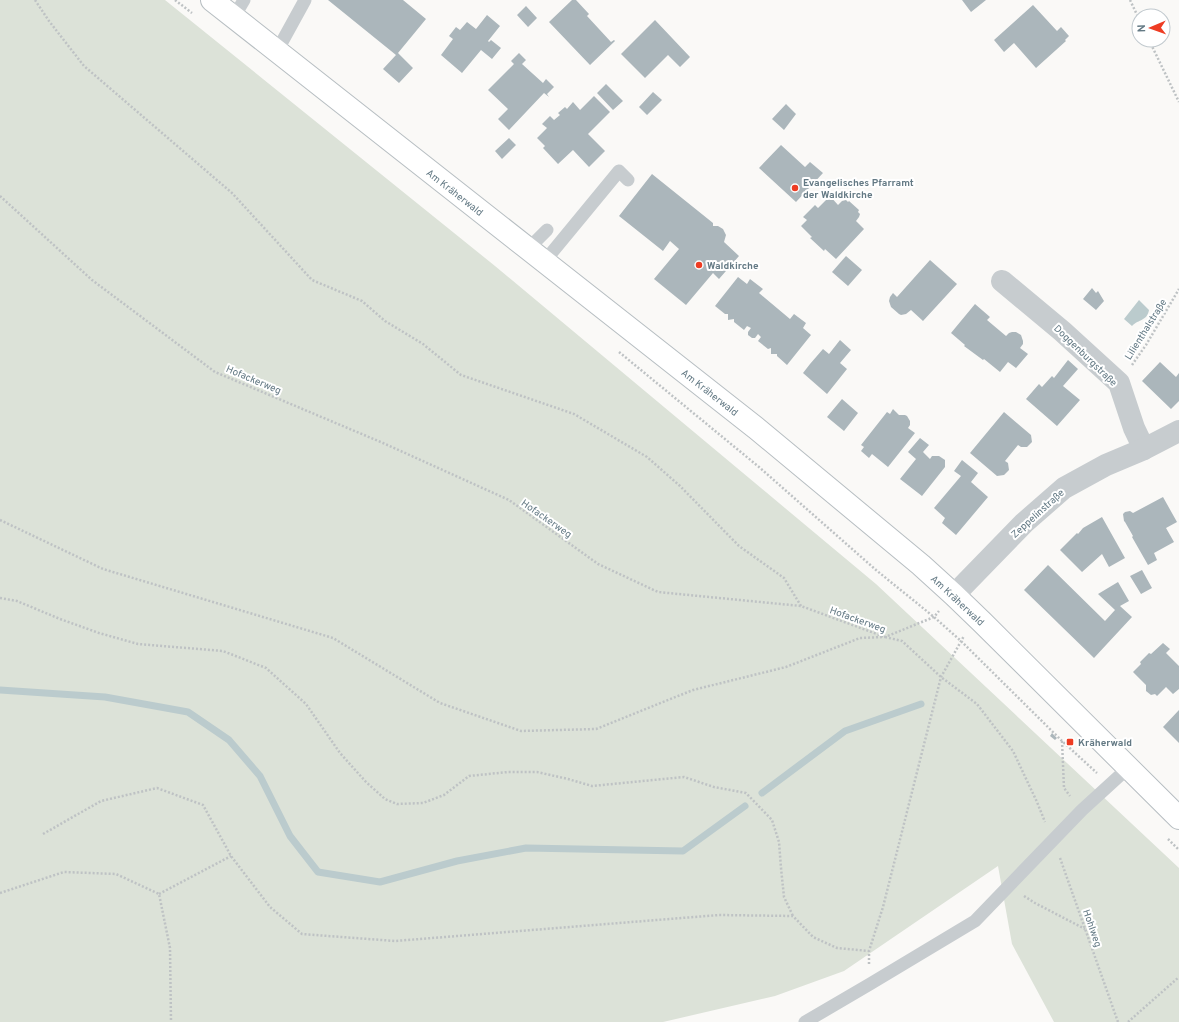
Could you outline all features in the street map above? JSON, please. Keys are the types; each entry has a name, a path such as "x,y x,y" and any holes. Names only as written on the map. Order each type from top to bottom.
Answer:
{"main road":[{"name":"Am Kräherwald","path":"212,0 239,8 277,51 756,428 921,566 954,595 1179,817"}],"street":[{"name":"Doggenburgstraße","path":"1002,281 1062,331 1119,383 1134,428 1144,449"},
{"name":"Zeppelinstraße","path":"954,595 1024,523 1064,488 1106,465 1144,449 1179,431"}],"lane":[{"path":"277,51 305,0"},
{"path":"536,255 619,171 628,180"},
{"path":"536,255 547,230"},
{"path":"805,1022 975,921 1082,810 1128,768"}],"path":[{"path":"35,0 49,21 84,66 232,193 312,280 362,301 384,321 423,344 462,375 574,414 647,457 680,486 739,546 784,578 801,606"},
{"path":"175,0 194,15"},
{"path":"1153,48 1179,102"},
{"name":"Hofackerweg","path":"0,196 92,280 215,372 383,443 509,500 598,564 658,592 801,606 885,637 902,641 941,677 977,704 1013,751 1037,802 1053,841"},
{"name":"Lilienthalstraße","path":"1128,371 1146,345 1179,289"},
{"path":"617,350 759,467 876,570 934,617 1062,741 1110,784"},
{"path":"0,520 103,569 333,638 440,703 520,731 596,729 693,690 786,667 860,638 885,637 934,617"},
{"path":"0,598 17,601 99,633 138,644 224,651 266,668 306,704 340,753 366,782 385,799 397,804 423,803 444,795 469,776 508,772 537,772 592,786 684,777 714,787 746,793 772,820 779,842 784,897 793,916 813,937 837,948 869,951"},
{"path":"870,984 869,951 883,907 941,677 960,641"},
{"path":"1062,741 1064,788 1082,810"},
{"path":"43,834 101,801 158,788 203,805 231,856 270,907 302,934 394,941 719,915 793,916"},
{"name":"Hohlweg","path":"1053,841 1118,1022"},
{"path":"159,894 231,856"},
{"path":"0,893 64,872 116,874 159,894"},
{"path":"159,894 170,948 171,1022"},
{"path":"1035,903 1085,930"},
{"path":"1128,1022 1179,977"}],"shaded area":[{"path":"0,0 165,0 495,266 876,584 1179,868 1179,1022 1054,1022 1012,944 998,866 844,971 775,996 663,1022 0,1022"},
{"path":"1139,300 1149,310 1148,314 1145,318 1132,326 1124,319"}],"building":[{"path":"328,0 403,0 426,19 398,53 413,68 399,83 383,69 396,55"},
{"path":"572,0 576,0 589,14 587,16 611,42 614,40 615,41 590,65 549,22"},
{"path":"962,0 986,0 971,12"},
{"path":"1033,5 1057,31 1061,27 1069,36 1065,40 1066,41 1036,68 1014,43 1004,52 994,40"},
{"path":"526,6 537,18 528,27 517,15"},
{"path":"487,15 500,26 488,41 489,42 491,40 501,48 492,59 481,50 462,73 441,55 453,39 449,36 456,27 460,30 467,22 476,29"},
{"path":"655,20 690,57 680,67 668,55 645,78 621,54"},
{"path":"519,53 526,60 522,64 543,83 546,79 554,87 547,94 549,97 544,93 509,130 498,119 508,109 488,90 514,64 511,61"},
{"path":"606,84 623,101 613,110 597,93"},
{"path":"653,92 662,100 647,115 639,107"},
{"path":"594,96 610,112 588,134 605,151 589,167 573,150 558,164 543,148 545,146 537,138 547,128 542,124 550,116 554,120 560,115 558,113 565,107 567,109 573,102 580,110"},
{"path":"786,104 796,114 784,130 772,119"},
{"path":"509,138 516,145 502,159 495,151"},
{"name":"Evangelisches Pfarramt der Waldkirche","path":"781,145 805,167 810,162 823,173 796,202 759,168"},
{"path":"652,174 713,223 713,226 718,226 723,229 726,235 724,242 739,256 719,279 713,273 686,305 654,279 679,249 670,241 663,251 619,216"},
{"path":"830,196 838,205 842,201 846,200 859,210 858,212 860,214 856,221 864,229 836,259 825,249 824,251 810,238 812,237 801,226 807,220 803,217 815,205 818,208"},
{"path":"846,256 862,270 848,286 832,272"},
{"path":"930,260 957,284 923,321 911,310 906,314 899,314 891,307 889,301 890,297 893,293 897,297"},
{"path":"738,277 747,284 750,279 763,289 759,293 790,319 794,314 806,323 803,328 811,335 787,365 777,356 777,354 771,354 771,348 768,349 758,341 761,337 758,334 755,338 748,335 751,328 747,326 744,330 734,322 734,319 728,320 728,314 725,314 715,306"},
{"path":"1092,288 1096,293 1098,291 1104,301 1096,310 1083,299"},
{"path":"975,304 990,317 987,320 1006,336 1012,332 1016,332 1021,335 1023,344 1020,348 1028,354 1016,368 1008,362 1000,372 964,346 965,345 951,333"},
{"path":"840,340 851,350 840,363 847,369 827,394 803,373 823,349 829,354"},
{"path":"1068,360 1078,369 1063,386 1080,400 1057,426 1026,399 1039,384 1042,387 1052,376 1054,378"},
{"path":"1160,362 1176,377 1179,373 1179,401 1171,409 1142,381"},
{"path":"842,399 858,413 844,431 827,417"},
{"path":"893,409 899,415 907,416 910,421 908,428 915,433 888,467 872,454 869,458 861,451 864,447 861,445 887,412 890,414"},
{"path":"1004,412 1031,435 1032,442 1027,447 1021,447 1018,445 1005,461 1008,463 1009,470 1004,475 997,476 970,453"},
{"path":"920,438 929,445 923,452 930,459 932,456 939,456 945,460 945,467 922,496 900,479 916,459 908,452"},
{"path":"962,460 978,473 971,482 988,497 956,535 942,523 945,518 934,508 961,476 954,471"},
{"path":"1163,497 1177,522 1166,528 1174,542 1154,553 1157,560 1148,565 1124,521 1123,514 1130,511 1133,513"},
{"path":"1102,517 1125,558 1109,567 1102,554 1082,572 1060,550 1083,528"},
{"path":"1048,565 1105,621 1115,610 1098,594 1118,582 1129,601 1120,606 1132,617 1094,658 1024,590"},
{"path":"1142,570 1152,588 1141,594 1130,576"},
{"path":"1163,643 1170,649 1166,653 1179,666 1179,689 1173,694 1166,687 1157,696 1155,694 1151,695 1146,691 1146,685 1133,672 1149,653 1151,654"},
{"path":"1179,710 1179,743 1163,727"},
{"path":"1052,733 1057,738 1055,740 1050,736"}],"waterway":[{"path":"0,690 105,697 188,712 229,740 260,776 290,836 318,872 380,882 457,861 526,848 683,851 745,806"},
{"path":"762,793 845,731 921,704"}],"place":[{"name":"Evangelisches Pfarramt der Waldkirche","path":"795,188"},
{"name":"Waldkirche","path":"699,265"},
{"name":"Kräherwald","path":"1070,742"}]}
